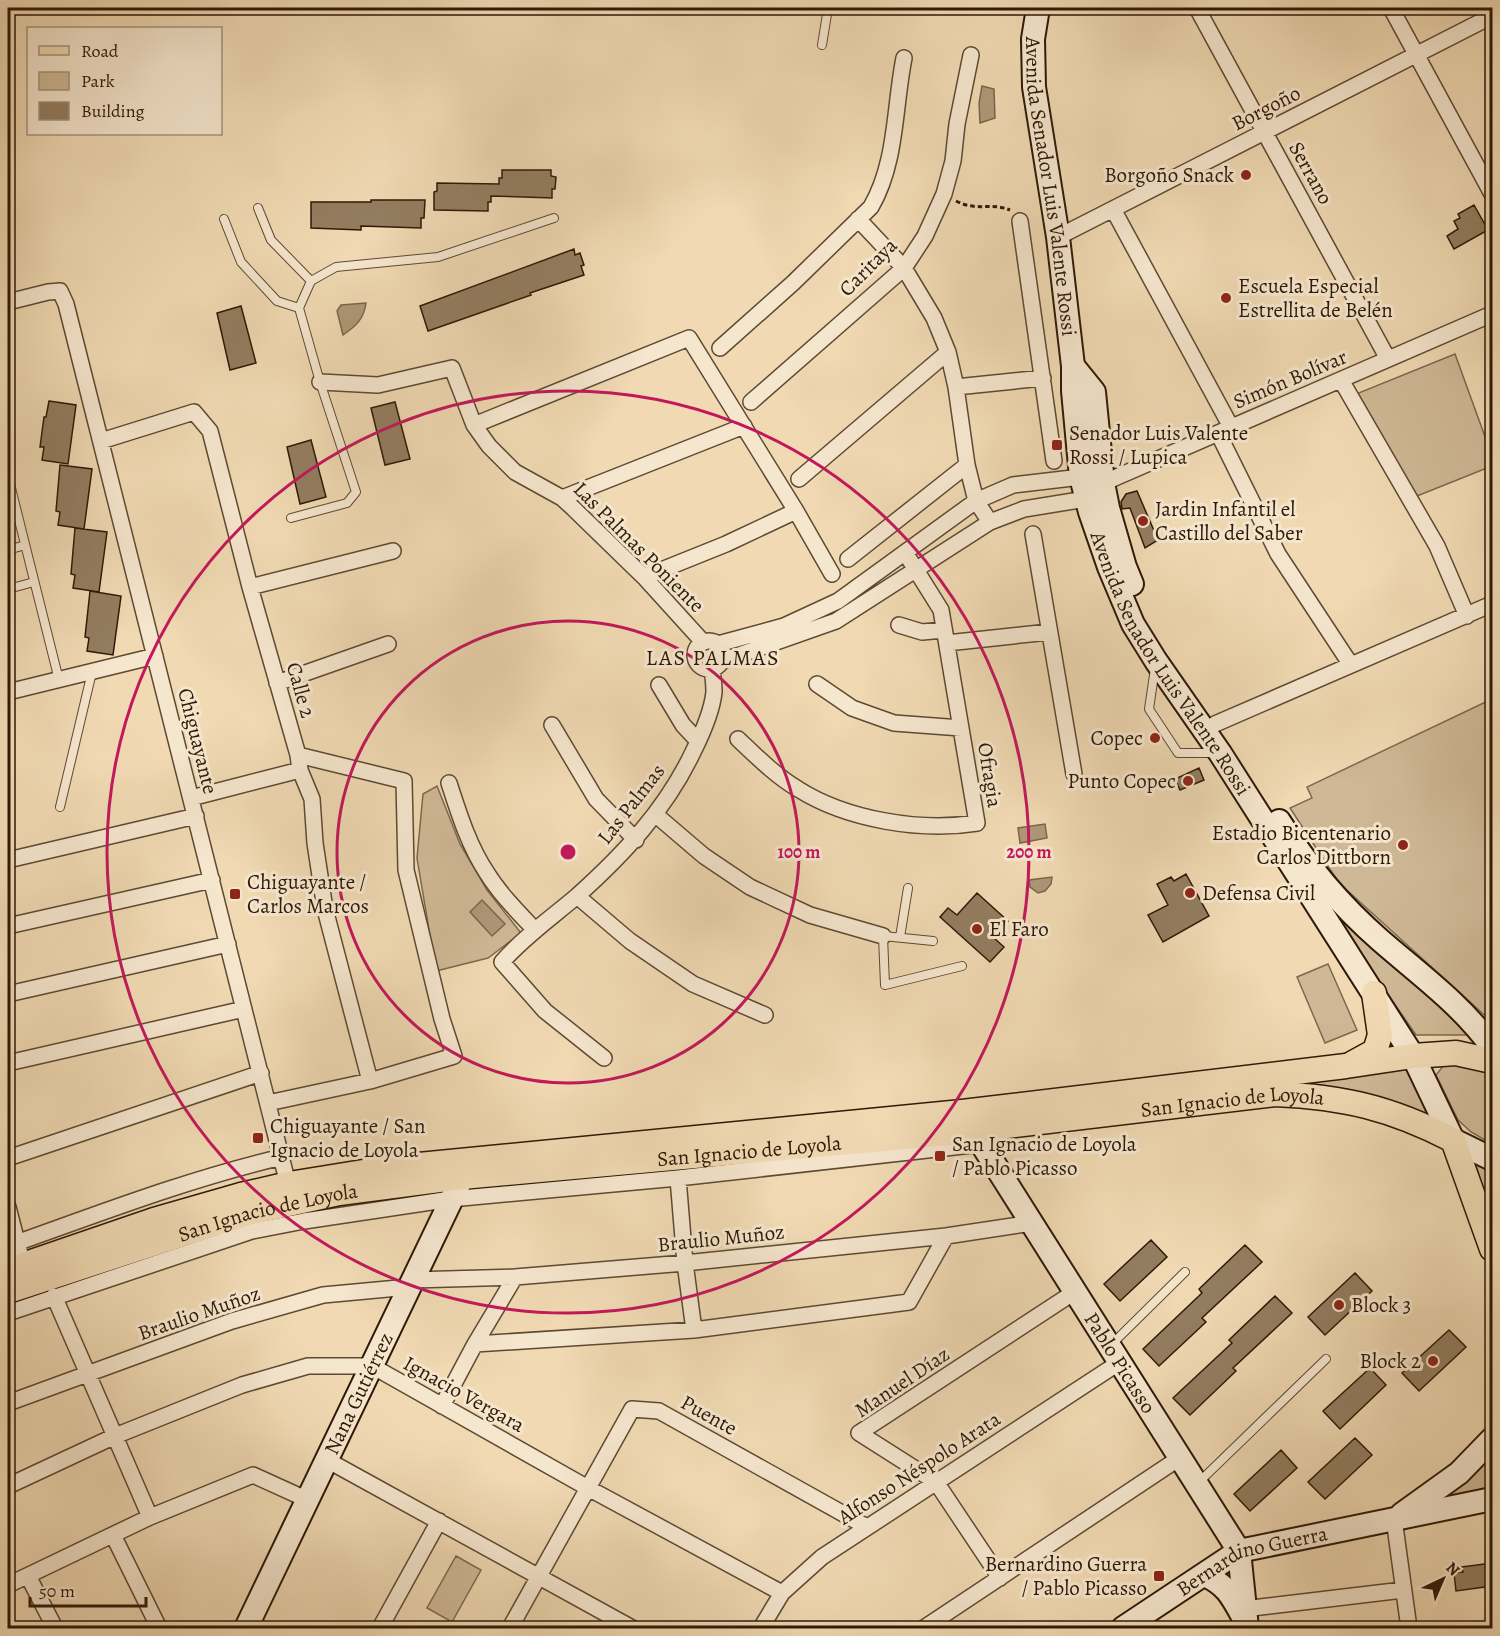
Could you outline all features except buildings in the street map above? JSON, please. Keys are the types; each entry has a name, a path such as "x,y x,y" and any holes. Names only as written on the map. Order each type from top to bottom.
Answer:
{"main road":[{"name":"Avenida Senador Luis Valente Rossi","path":"1038,8 1033,39 1034,87 1058,237 1084,488 1109,567 1129,614 1156,661 1220,753 1413,1056 1453,1140"},
{"name":"Avenida Senador Luis Valente Rossi","path":"1073,366 1094,393 1103,483 1125,567 1145,613 1173,662 1284,830 1346,907 1378,939 1446,995 1475,1024 1492,1047"},
{"path":"1346,1066 1375,1051 1380,1035 1374,993"},
{"name":"San Ignacio de Loyola","path":"972,1129 1413,1056 1456,1053 1492,1062"},
{"name":"San Ignacio de Loyola","path":"15,1266 247,1213 290,1193 390,1185 466,1168 972,1129 1275,1094 1314,1096 1358,1103 1391,1112 1424,1125 1492,1159"},
{"name":"Pablo Picasso","path":"972,1129 1239,1551 1246,1621"},
{"path":"1453,1140 1492,1249"},
{"name":"Nana Gutiérrez","path":"246,1629 466,1168"},
{"name":"Bernardino Guerra","path":"1394,1519 1459,1473 1492,1439"},
{"name":"Bernardino Guerra","path":"1123,1629 1239,1551 1492,1499"},
{"path":"1205,1575 1218,1581 1230,1593 1246,1621"}],"street":[{"name":"Serrano","path":"1197,8 1388,359"},
{"path":"1391,8 1492,194"},
{"name":"Borgoño","path":"1058,237 1492,15"},
{"name":"Caritaya","path":"751,402 904,268 934,220 944,195 953,161 957,124 971,55"},
{"path":"720,348 793,283 871,207 879,192 888,162 904,58"},
{"path":"1113,209 1224,430 1278,554 1351,665"},
{"path":"858,219 904,268 933,318 948,352 956,387 967,465 976,501 990,522"},
{"path":"1020,221 1054,461"},
{"name":"Chiguayante","path":"8,302 60,291 66,304 290,1193"},
{"name":"Simón Bolívar","path":"1084,488 1103,483 1492,314"},
{"path":"474,424 689,338 796,511 832,574"},
{"path":"799,478 948,352"},
{"name":"Las Palmas Poniente","path":"320,382 378,385 452,368 474,424 489,446 515,472 562,498 603,535 711,643"},
{"path":"956,387 1043,378"},
{"path":"1341,380 1437,546 1467,615"},
{"name":"Calle 2","path":"100,441 194,412 210,431 250,587 299,762 312,799 315,843 326,909 370,1080"},
{"path":"562,498 744,426"},
{"path":"848,559 967,465"},
{"path":"1013,485 1084,488 990,522 836,621 717,665 702,667 696,659 696,649 711,643 784,626 838,602 976,501 1013,485"},
{"path":"644,577 726,544 796,511"},
{"path":"1033,534 1074,774"},
{"path":"250,587 393,551"},
{"name":"Ofragia","path":"738,739 774,772 799,790 828,804 882,819 929,827 977,823 941,610 906,554"},
{"path":"1215,724 1492,604"},
{"path":"899,625 945,637 1049,632"},
{"name":"Las Palmas","path":"604,1058 545,1011 502,962 516,946 577,896 636,840 681,777 709,713 717,665 723,652 711,643"},
{"path":"277,683 388,644"},
{"path":"8,693 155,656"},
{"path":"817,684 852,708 894,723 961,728"},
{"path":"659,685 683,725 698,741"},
{"path":"552,725 596,799 636,840"},
{"path":"191,798 299,762 404,781 406,870 454,1056 370,1080 268,1103"},
{"path":"449,783 463,825 487,874 506,900 535,930"},
{"path":"656,815 704,856 750,887 810,915 883,936"},
{"path":"8,860 196,816"},
{"path":"8,926 212,880"},
{"path":"577,896 630,941 693,984 765,1016"},
{"path":"8,994 228,944"},
{"path":"8,1063 244,1009"},
{"path":"8,1158 261,1073"},
{"name":"San Ignacio de Loyola","path":"8,1313 252,1231 304,1221 452,1199 678,1178 972,1129"},
{"path":"8,1206 15,1266 136,1199 233,1168 282,1157"},
{"path":"678,1178 685,1263 694,1330"},
{"name":"Braulio Muñoz","path":"8,1403 232,1321 323,1295 411,1284 685,1263 946,1236 1032,1223"},
{"path":"475,1344 694,1330 909,1302 946,1236"},
{"path":"442,1406 475,1344 515,1277"},
{"name":"Manuel Díaz","path":"1000,1578 936,1482 859,1433 1076,1292"},
{"path":"54,1296 150,1517"},
{"name":"Alfonso Néspolo Arata","path":"761,1629 782,1593 822,1557 936,1482 1115,1354"},
{"name":"Ignacio Vergara","path":"8,1486 115,1436 242,1385 308,1366 372,1366 588,1488 782,1593"},
{"name":"Puente","path":"510,1629 632,1409 659,1411 867,1527"},
{"path":"924,1629 1181,1457"},
{"path":"327,1460 628,1627"},
{"path":"8,1585 150,1517 253,1475 308,1500"},
{"path":"1394,1519 1409,1629"},
{"path":"380,1629 439,1521"},
{"path":"113,1535 159,1629"},
{"path":"28,1576 55,1629"},
{"path":"1246,1621 1403,1590"}],"lane":[{"path":"822,45 828,8"},
{"path":"258,208 271,240 311,281"},
{"path":"291,518 348,503 356,492 320,382 299,308 311,281 336,267 438,257 554,218"},
{"path":"225,219 241,262 277,301 299,308"},
{"path":"8,476 59,680"},
{"path":"8,550 25,545"},
{"path":"8,589 34,582"},
{"path":"1156,661 1149,709 1178,753 1220,753"},
{"path":"60,807 92,672"},
{"path":"900,937 908,888"},
{"path":"933,941 883,936 885,985 962,966"},
{"path":"1115,1354 1185,1272"},
{"path":"1198,1483 1326,1359"}],"path":[{"path":"944,195 963,205 979,208 998,206 1009,209 1020,221"}],"green space":[{"path":"1455,354 1492,456 1492,466 1417,496 1356,394"},
{"name":"Estadio Bicentenario Carlos Dittborn","path":"1492,699 1492,1022 1339,883 1290,808 1312,798 1307,787"},
{"path":"437,786 460,844 487,890 521,933 488,958 436,971 417,858 423,794"},
{"path":"1323,900 1472,1035 1416,1035"},
{"path":"1328,964 1357,1030 1325,1043 1297,977"},
{"path":"1444,1065 1476,1066 1492,1074 1492,1144 1471,1132 1458,1120 1436,1075"},
{"path":"1409,1067 1435,1118 1347,1089 1298,1086 1300,1081"},
{"path":"1474,1159 1492,1167 1492,1217"},
{"path":"1492,1451 1492,1493 1428,1507"},
{"path":"456,1556 481,1570 452,1622 427,1608"}],"shaded area":[{"path":"982,86 994,89 995,118 980,123 979,103"},
{"path":"366,303 359,322 343,335 337,311 341,305"},
{"path":"1045,824 1047,838 1020,843 1018,828"},
{"path":"1052,877 1051,884 1045,891 1038,893 1030,887 1029,880"},
{"path":"482,900 505,924 492,936 470,912"}],"place":[{"name":"Borgoño Snack","path":"1246,175"},
{"name":"Escuela Especial Estrellita de Belén","path":"1226,298"},
{"name":"Senador Luis Valente Rossi / Lupica","path":"1057,445"},
{"name":"Jardin Infantil el Castillo del Saber","path":"1143,521"},
{"name":"Copec","path":"1155,738"},
{"name":"Punto Copec","path":"1188,781"},
{"name":"Estadio Bicentenario Carlos Dittborn","path":"1403,845"},
{"name":"Defensa Civil","path":"1190,893"},
{"name":"Chiguayante / Carlos Marcos","path":"235,894"},
{"name":"El Faro","path":"977,929"},
{"name":"Chiguayante / San Ignacio de Loyola","path":"258,1138"},
{"name":"San Ignacio de Loyola / Pablo Picasso","path":"940,1156"},
{"name":"Block 3","path":"1339,1305"},
{"name":"Block 2","path":"1433,1361"},
{"name":"Bernardino Guerra / Pablo Picasso","path":"1159,1576"}],"district":[{"name":"LAS PALMAS","path":"713,657"}]}
